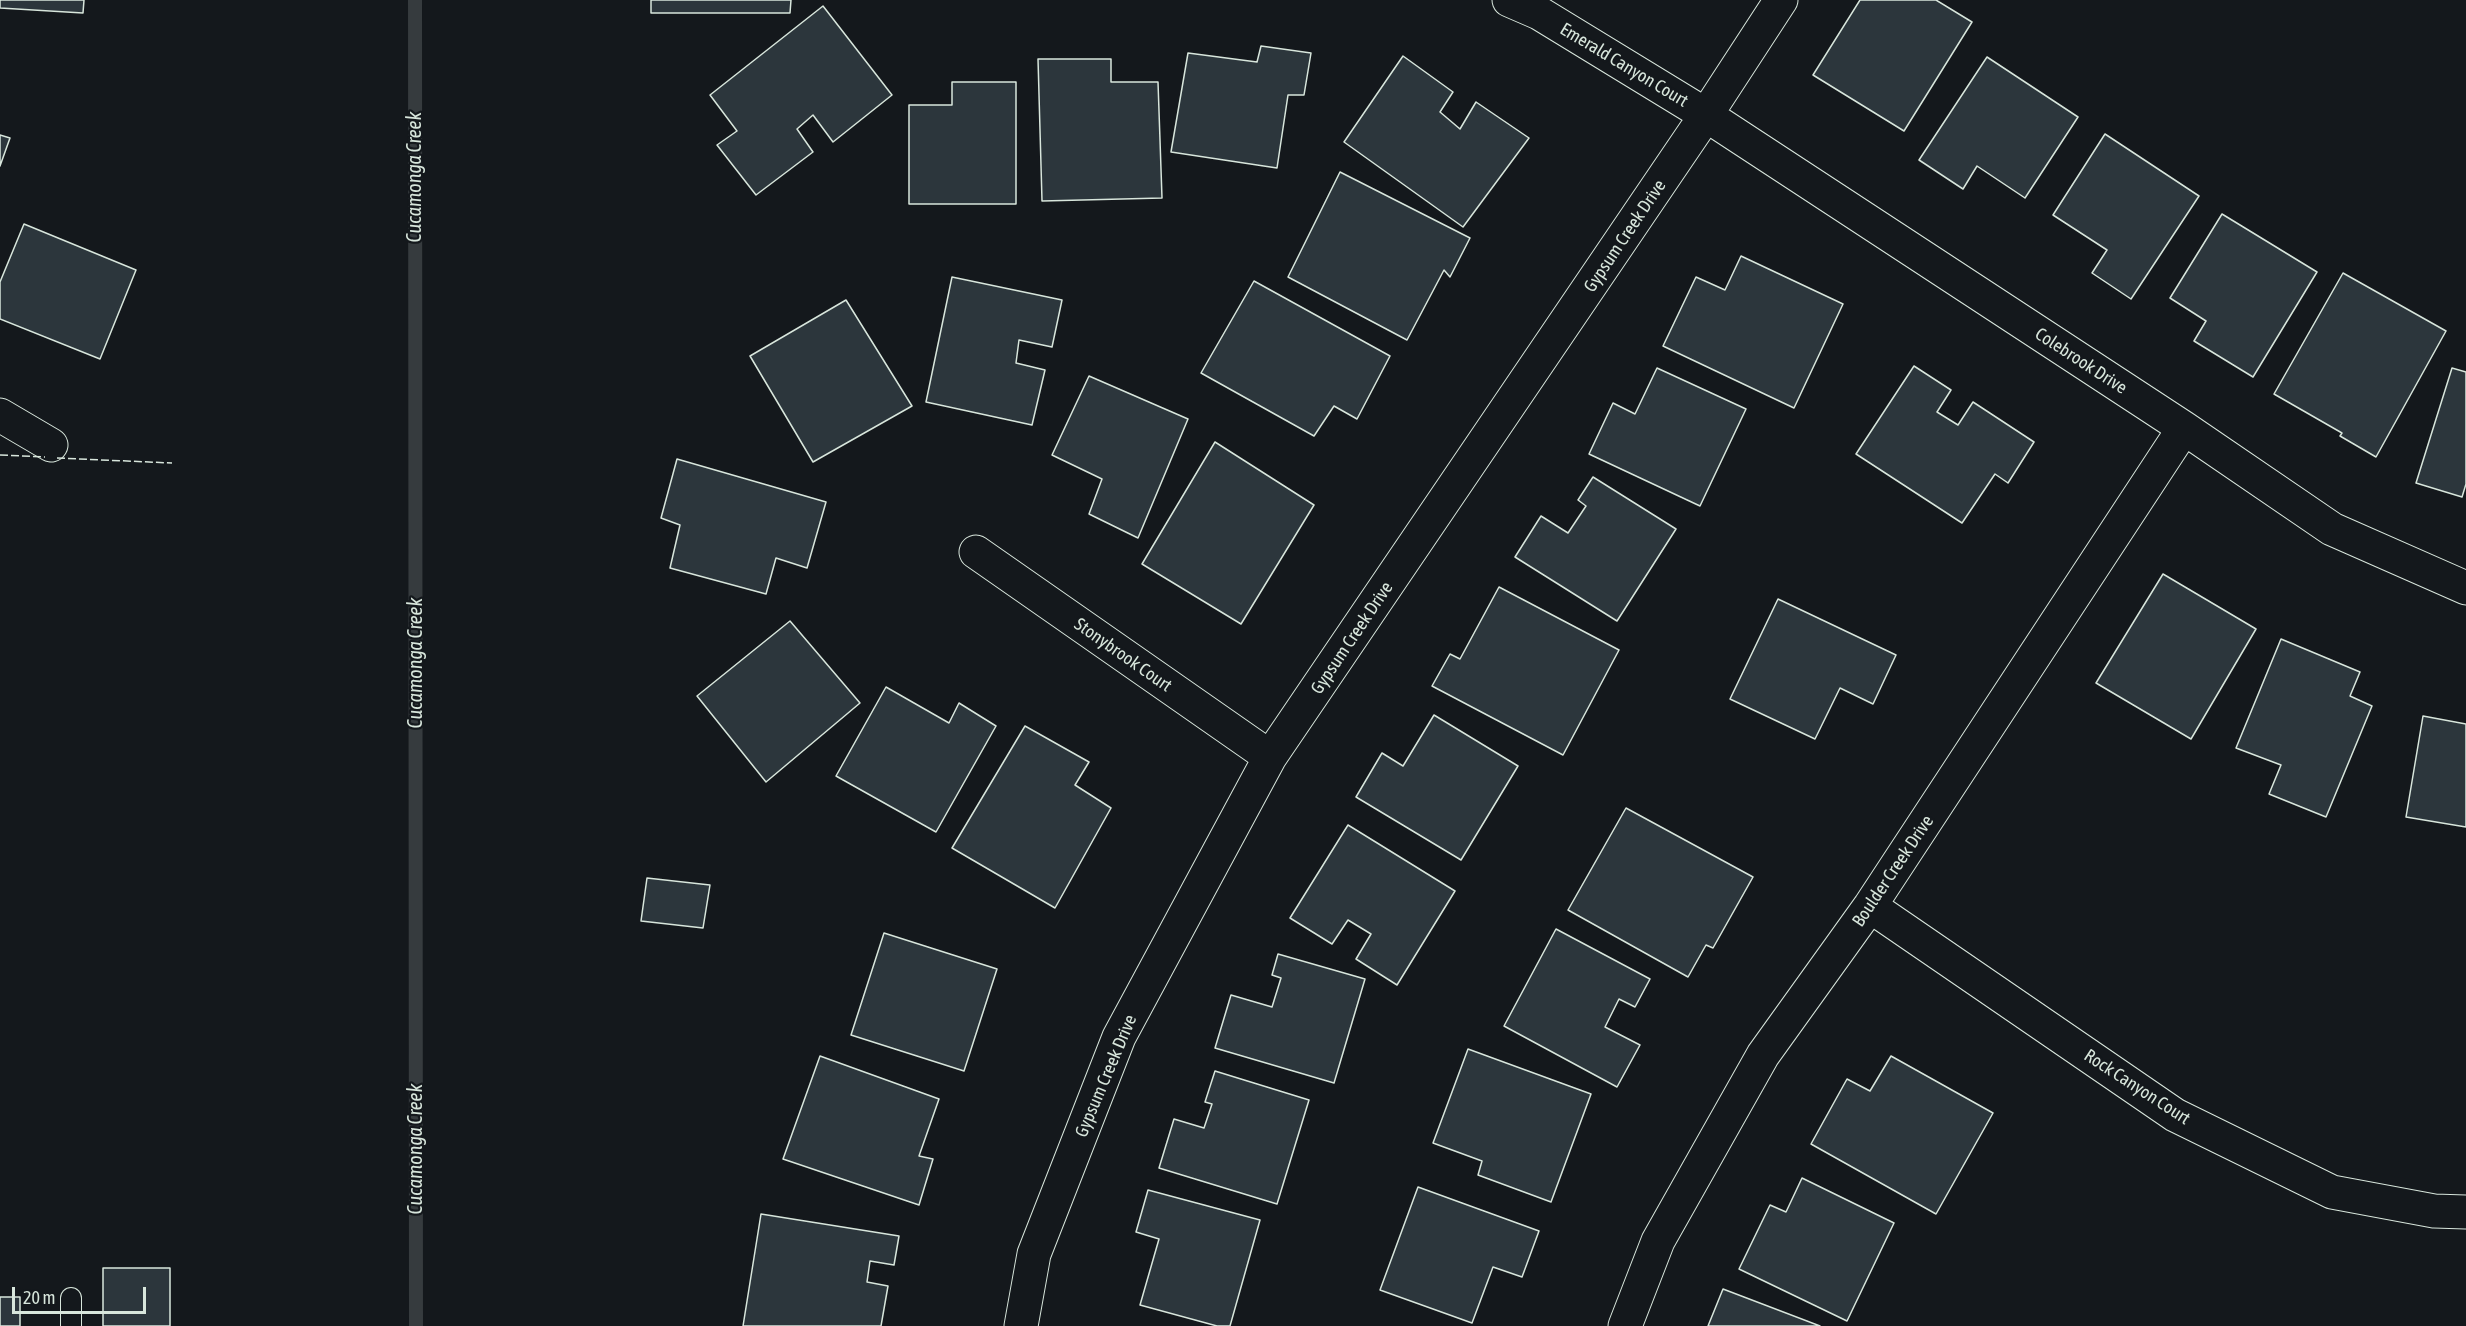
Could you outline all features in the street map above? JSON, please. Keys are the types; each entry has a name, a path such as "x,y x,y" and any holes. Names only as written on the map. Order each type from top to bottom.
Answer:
{"street":[{"name":"Emerald Canyon Court","path":"1509,0 1539,13 1706,115"},
{"name":"Gypsum Creek Drive","path":"1021,1326 1034,1254 1119,1037 1270,757 1706,115 1781,0"},
{"name":"Colebrook Drive","path":"1706,115 2184,428 2332,529 2466,588"},
{"path":"0,415 51,445"},
{"name":"Boulder Creek Drive","path":"1625,1326 1658,1241 1763,1055 1870,906 2184,428"},
{"name":"Stonybrook Court","path":"976,552 1270,757"},
{"name":"Rock Canyon Court","path":"1870,906 2175,1115 2332,1192 2434,1211 2466,1212"}],"lane":[{"path":"71,1298 71,1326"}],"building":[{"path":"0,0 84,0 83,13 0,8"},
{"path":"651,0 791,0 790,13 651,13"},
{"path":"1860,0 1936,0 1972,22 1904,131 1813,75"},
{"path":"823,6 892,95 833,142 813,115 797,129 813,152 756,195 717,145 737,131 710,95"},
{"path":"1261,46 1311,53 1304,95 1288,95 1277,168 1171,152 1188,53 1257,62"},
{"path":"1403,56 1453,92 1440,112 1460,129 1476,102 1529,138 1463,227 1344,142"},
{"path":"1987,57 2078,117 2025,198 1977,166 1963,189 1919,160"},
{"path":"1038,59 1111,59 1111,82 1158,82 1162,198 1042,201"},
{"path":"952,82 1016,82 1016,204 909,204 909,105 952,105"},
{"path":"2105,134 2199,196 2131,299 2092,273 2107,250 2053,215"},
{"path":"0,135 10,138 0,166"},
{"path":"1340,172 1470,238 1450,277 1444,270 1407,340 1288,277"},
{"path":"2222,214 2317,272 2253,377 2194,341 2206,321 2170,298"},
{"path":"24,224 136,270 100,359 0,319 0,282"},
{"path":"1741,256 1843,304 1794,408 1663,346 1696,277 1725,290"},
{"path":"2343,273 2446,331 2376,457 2340,436 2342,433 2274,394"},
{"path":"952,277 1062,300 1052,347 1019,340 1016,363 1045,370 1032,425 926,402"},
{"path":"1254,281 1390,356 1357,419 1334,406 1314,436 1201,373"},
{"path":"846,300 912,406 813,462 750,356"},
{"path":"1914,366 1951,390 1937,412 1958,425 1973,402 2034,442 2008,483 1995,474 1962,523 1856,454"},
{"path":"1657,368 1746,409 1700,506 1589,454 1613,403 1635,414"},
{"path":"2452,368 2466,372 2466,484 2462,497 2416,483"},
{"path":"1089,376 1188,419 1138,538 1089,514 1102,479 1052,455"},
{"path":"1215,442 1314,505 1241,624 1142,564"},
{"path":"677,459 826,502 807,568 776,558 766,594 670,568 680,525 661,518"},
{"path":"1593,477 1676,529 1617,621 1515,557 1541,516 1568,533 1586,506 1578,500"},
{"path":"2163,574 2256,629 2191,739 2096,683"},
{"path":"1499,587 1619,650 1563,755 1432,686 1450,654 1460,659"},
{"path":"1778,599 1896,655 1873,704 1840,688 1815,739 1730,699"},
{"path":"790,621 860,703 766,782 697,696"},
{"path":"2281,639 2360,672 2350,696 2372,706 2326,817 2269,794 2281,765 2236,748"},
{"path":"886,687 949,723 959,703 996,726 936,832 836,776"},
{"path":"1434,715 1518,766 1461,860 1356,797 1382,753 1403,766"},
{"path":"2423,716 2466,724 2466,827 2406,817"},
{"path":"1025,726 1089,762 1075,785 1111,808 1055,908 952,848"},
{"path":"1626,808 1753,877 1713,948 1706,945 1688,977 1568,910"},
{"path":"1348,825 1455,891 1397,985 1356,959 1371,934 1348,920 1332,944 1290,918"},
{"path":"647,878 710,885 703,928 641,921"},
{"path":"1556,929 1650,979 1635,1007 1619,999 1605,1027 1640,1045 1617,1087 1504,1026"},
{"path":"884,933 997,969 964,1071 851,1035"},
{"path":"1278,954 1365,979 1334,1083 1215,1048 1231,995 1272,1007 1281,978 1272,975"},
{"path":"1468,1049 1591,1094 1551,1202 1478,1175 1482,1161 1433,1143"},
{"path":"820,1056 939,1099 919,1156 933,1159 919,1205 783,1159"},
{"path":"1891,1056 1993,1113 1936,1214 1811,1144 1847,1079 1870,1091"},
{"path":"1215,1071 1309,1100 1277,1204 1159,1168 1174,1119 1204,1128 1212,1104 1205,1102"},
{"path":"1802,1178 1894,1223 1847,1321 1739,1269 1770,1205 1786,1212"},
{"path":"1418,1187 1539,1231 1522,1277 1493,1267 1472,1323 1380,1290"},
{"path":"1148,1190 1260,1220 1230,1326 1217,1326 1140,1305 1159,1239 1136,1232"},
{"path":"761,1214 899,1236 894,1265 870,1261 867,1282 888,1286 881,1326 743,1326"},
{"path":"103,1268 170,1268 170,1326 103,1326"},
{"path":"1723,1289 1820,1326 1708,1326"},
{"path":"0,1297 20,1297 20,1326 0,1326"}],"waterway":[{"name":"Cucamonga Creek","path":"415,0 416,1326"}],"fence":[{"path":"0,455 45,457"},
{"path":"57,458 172,463"}]}
